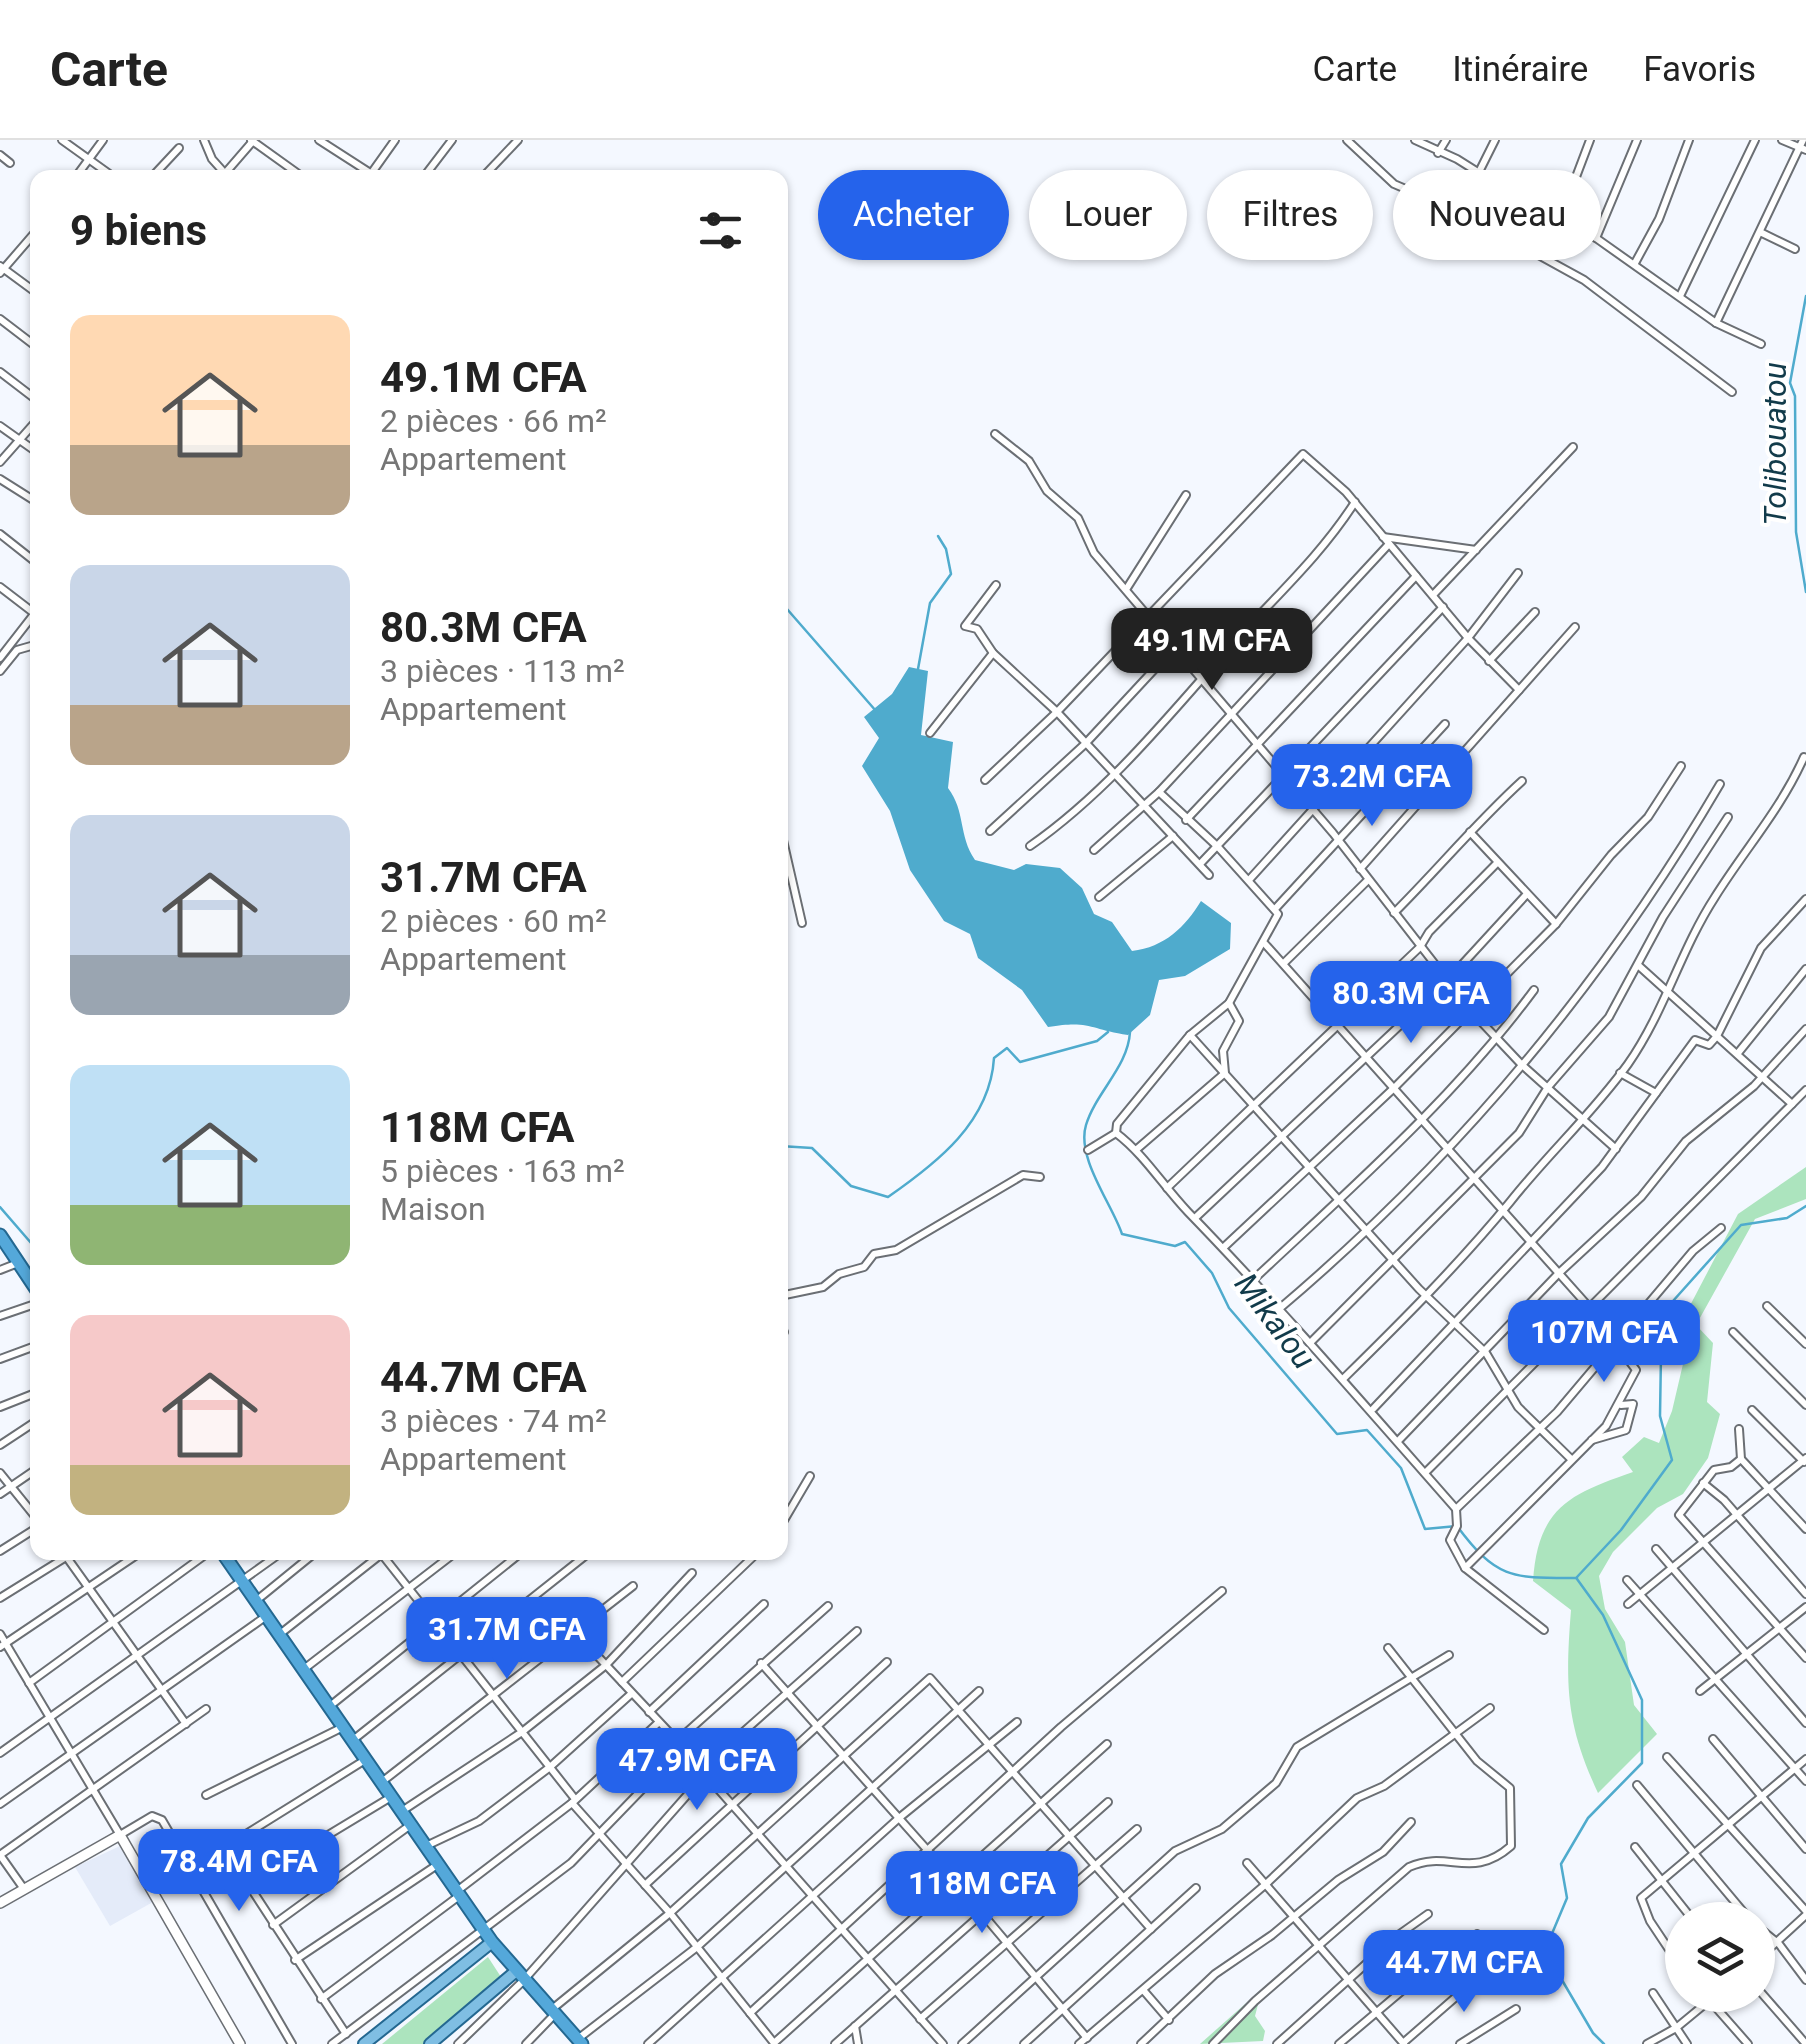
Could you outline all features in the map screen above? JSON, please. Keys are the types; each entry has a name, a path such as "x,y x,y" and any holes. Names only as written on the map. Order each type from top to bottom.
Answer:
{"highway":[{"path":"0,1235 30,1278"},
{"path":"228,1560 488,1936 580,2042"}],"main road":[{"path":"364,2044 488,1936"},
{"path":"430,2044 519,1976"}],"street":[{"path":"62,140 104,170"},
{"path":"80,170 102,140"},
{"path":"204,140 222,170"},
{"path":"230,170 252,140 293,170"},
{"path":"381,140 386,152"},
{"path":"376,170 395,140"},
{"path":"430,170 452,140"},
{"path":"490,170 518,140"},
{"path":"1347,140 1394,184 1464,214 1584,280 1732,392"},
{"path":"1415,140 1475,170"},
{"path":"1438,153 1446,140"},
{"path":"1480,170 1495,140"},
{"path":"1579,170 1590,140"},
{"path":"1601,226 1637,140"},
{"path":"1635,263 1659,219 1688,140"},
{"path":"1680,296 1755,140"},
{"path":"1716,322 1803,146 1782,140"},
{"path":"322,141 363,170"},
{"path":"160,170 179,148"},
{"path":"0,155 10,163"},
{"path":"1762,233 1795,250"},
{"path":"30,240 1,269 30,289"},
{"path":"1601,241 1716,322 1761,344"},
{"path":"0,319 30,342"},
{"path":"0,372 30,395"},
{"path":"0,426 30,448"},
{"path":"0,462 30,427"},
{"path":"995,434 1029,461 1047,491 1078,518 1094,553 1258,742 1472,1012 1524,1067 1616,1149"},
{"path":"1433,595 1572,447"},
{"path":"985,780 1057,712 1300,455 1324,470 1354,502 1468,638 1519,690"},
{"path":"0,480 30,498"},
{"path":"1127,588 1186,495"},
{"path":"1030,846 1060,825 1115,774 1315,559 1354,502"},
{"path":"0,534 30,558"},
{"path":"1386,540 1476,550"},
{"path":"1094,850 1159,792 1386,540"},
{"path":"1248,880 1468,638 1518,573"},
{"path":"1186,820 1416,576"},
{"path":"996,586 965,626 978,629 993,652 1057,712 1209,875"},
{"path":"0,587 30,607"},
{"path":"1200,864 1443,607"},
{"path":"1489,661 1535,612"},
{"path":"0,658 30,619"},
{"path":"1360,869 1575,628"},
{"path":"0,671 17,650 30,646"},
{"path":"990,830 1085,744 1176,646"},
{"path":"930,733 993,652"},
{"path":"1274,909 1445,724"},
{"path":"1344,1378 1584,1122 1663,1008 1666,987 1714,899 1787,796 1804,757"},
{"path":"1224,1248 1472,1012 1556,924 1611,855 1648,817 1681,766"},
{"path":"1394,913 1488,809 1522,781"},
{"path":"1279,1309 1368,1230 1524,1067 1626,930 1720,784"},
{"path":"1116,1133 1117,1124 1190,1035 1229,1003 1265,944 1278,914 1218,847 1159,792"},
{"path":"1310,1343 1476,1180 1532,1116 1548,1087 1609,1016 1663,916 1728,817"},
{"path":"1470,832 1556,924"},
{"path":"1099,897 1173,836"},
{"path":"788,861 802,923"},
{"path":"1167,1188 1420,947 1429,932 1497,863"},
{"path":"1285,962 1368,880"},
{"path":"1195,1218 1447,982 1526,895"},
{"path":"1372,1409 1456,1326 1616,1149 1694,1040 1709,1045 1717,1036 1761,948 1806,899"},
{"path":"1265,944 1504,1210 1588,1307 1636,1370 1619,1406 1590,1440 1464,1568"},
{"path":"1639,966 1792,1104"},
{"path":"1738,1053 1806,969"},
{"path":"1253,1280 1420,1120 1497,1039 1534,990"},
{"path":"1225,1072 1223,1051 1239,1021 1229,1003"},
{"path":"1399,1440 1558,1274 1641,1197 1686,1141 1764,1076 1806,1029"},
{"path":"1190,1035 1425,1295 1486,1353 1507,1392 1570,1458"},
{"path":"1137,1149 1225,1072"},
{"path":"1620,1073 1656,1093"},
{"path":"1425,1472 1806,1090"},
{"path":"1116,1133 1137,1149 1167,1188 1372,1409 1456,1509 1457,1526 1450,1540 1464,1568 1544,1630"},
{"path":"1088,1150 1116,1133"},
{"path":"788,1295 824,1288 842,1273 864,1267 874,1254 896,1250 1023,1176 1040,1177"},
{"path":"1456,1509 1540,1429 1693,1252 1722,1228"},
{"path":"0,1270 19,1262"},
{"path":"0,1316 30,1306"},
{"path":"1767,1306 1806,1344"},
{"path":"1733,1332 1806,1405"},
{"path":"0,1360 30,1348"},
{"path":"0,1406 30,1395"},
{"path":"1590,1440 1626,1430 1633,1404 1619,1406"},
{"path":"1628,1604 1805,1461 1752,1410"},
{"path":"0,1445 30,1425"},
{"path":"1739,1429 1741,1459 1806,1529"},
{"path":"1741,1459 1731,1468 1714,1470 1678,1513 1806,1658"},
{"path":"0,1473 30,1513"},
{"path":"0,1494 30,1473"},
{"path":"788,1513 810,1476"},
{"path":"1702,1483 1738,1515 1806,1594"},
{"path":"0,1551 30,1530"},
{"path":"1656,1549 1806,1723"},
{"path":"0,1598 56,1560"},
{"path":"69,1560 186,1724"},
{"path":"3,1645 129,1560"},
{"path":"29,1683 198,1560"},
{"path":"0,1753 272,1560"},
{"path":"256,1601 306,1560"},
{"path":"279,1634 373,1560"},
{"path":"387,1560 599,1834 645,1884 775,2044 1107,1744"},
{"path":"304,1669 446,1560"},
{"path":"328,1706 512,1560"},
{"path":"352,1740 580,1560"},
{"path":"622,1682 750,1560"},
{"path":"401,1812 522,1732 606,1666 692,1572"},
{"path":"1627,1580 1806,1781"},
{"path":"382,1782 632,1586"},
{"path":"750,2012 1012,1771 1222,1591"},
{"path":"649,1712 764,1604"},
{"path":"332,2044 488,1936 571,1863 761,1663 828,1606"},
{"path":"1700,1691 1806,1607"},
{"path":"0,1804 266,1616"},
{"path":"458,2044 628,1865 705,1776 788,1692 857,1630"},
{"path":"574,1631 680,1744 942,2044"},
{"path":"0,1634 240,2044"},
{"path":"1213,2044 1254,2000 1318,1950 1409,1867 1426,1862 1491,1863 1511,1846 1510,1788 1477,1761 1415,1677 1388,1648"},
{"path":"962,2044 1175,1851 1222,1829 1276,1783 1296,1748 1364,1703 1380,1700 1449,1654"},
{"path":"645,1884 887,1662"},
{"path":"761,1663 928,1850 1086,2038"},
{"path":"526,2044 552,2013 670,1914 930,1678 1150,1929"},
{"path":"580,2042 697,1947 979,1691"},
{"path":"424,1847 478,1821 550,1767 631,1694"},
{"path":"1079,2044 1144,1992 1357,1798 1384,1786 1490,1708"},
{"path":"24,1889 0,1855 206,1709"},
{"path":"648,2044 899,1818 1016,1722"},
{"path":"321,1999 573,1801 658,1723"},
{"path":"206,1795 343,1727"},
{"path":"1713,1740 1806,1850"},
{"path":"1667,1757 1806,1913 1775,1947"},
{"path":"1665,1942 1640,1902 1806,1759"},
{"path":"152,1892 366,1760"},
{"path":"1636,1785 1735,1902"},
{"path":"248,1884 391,1797"},
{"path":"835,2044 1108,1802"},
{"path":"0,1903 148,1818 160,1817 292,2044"},
{"path":"1141,2044 1216,1974 1383,1852 1411,1822"},
{"path":"273,1926 410,1825"},
{"path":"920,2019 1137,1830"},
{"path":"224,1847 346,2034"},
{"path":"1635,1847 1680,1902"},
{"path":"1247,1862 1318,1950 1403,2044 1504,1956"},
{"path":"296,1960 438,1864"},
{"path":"1024,2044 1196,1888"},
{"path":"1277,2044 1428,1914"},
{"path":"1339,2044 1477,1934"},
{"path":"1775,1941 1806,1980"},
{"path":"1144,1992 1168,2020"},
{"path":"1653,1993 1687,2044"},
{"path":"1775,2008 1806,2044"},
{"path":"1460,2044 1516,2009"},
{"path":"1646,2044 1676,2028 1694,2012"},
{"path":"1722,2012 1748,2044"},
{"path":"855,2026 858,2044"},
{"path":"759,2044 767,2034"}],"shaded area":[{"path":"120,1846 153,1902 110,1926 75,1867"}],"green space":[{"path":"1806,1167 1806,1199 1755,1219 1696,1325 1713,1343 1707,1402 1720,1414 1708,1458 1683,1494 1657,1508 1613,1552 1599,1576 1605,1609 1625,1642 1634,1705 1657,1734 1598,1793 1579,1746 1570,1704 1571,1610 1533,1581 1542,1536 1561,1507 1575,1497 1633,1472 1622,1457 1644,1437 1659,1443 1672,1411 1683,1364 1684,1317 1738,1214"},
{"path":"488,1957 501,1977 423,2044 382,2044"},
{"path":"1262,1989 1255,2016 1265,2031 1263,2041 1200,2044"}],"water":[{"path":"909,667 928,671 921,735 953,742 948,788 975,860 1014,870 1026,864 1060,868 1082,888 1094,914 1112,922 1132,951 1173,934 1201,901 1231,923 1230,949 1185,976 1159,980 1150,1015 1128,1035 1081,1025 1048,1027 1022,990 978,958 970,934 944,921 910,870 890,811 862,766 879,738 864,717 892,694"}],"waterway":[{"name":"Tolibouatou","path":"1806,296 1790,383 1795,396 1796,532 1806,592"},
{"path":"918,669 930,603 951,574 946,549 938,536"},
{"name":"Mikalou","path":"788,610 876,711"},
{"path":"788,1146 812,1148 851,1186 888,1197 958,1139 983,1102 994,1058 1007,1048 1020,1062 1097,1041 1108,1032"},
{"name":"Mikalou","path":"1130,1032 1124,1057 1091,1113 1084,1138 1090,1166 1122,1234 1175,1246 1185,1242 1212,1273 1229,1308 1337,1434 1367,1430 1401,1468 1425,1529 1457,1526 1484,1557 1508,1572 1577,1578"},
{"name":"Tolibouatou","path":"1577,1577 1621,1530 1672,1460 1660,1416 1661,1354 1673,1301 1741,1225 1787,1218 1806,1206"},
{"path":"0,1207 30,1242"},
{"name":"Mikalou","path":"1577,1579 1603,1615 1642,1700 1642,1763 1588,1818 1561,1864 1567,1898 1551,1936 1552,1963 1593,2033 1604,2044"}]}
